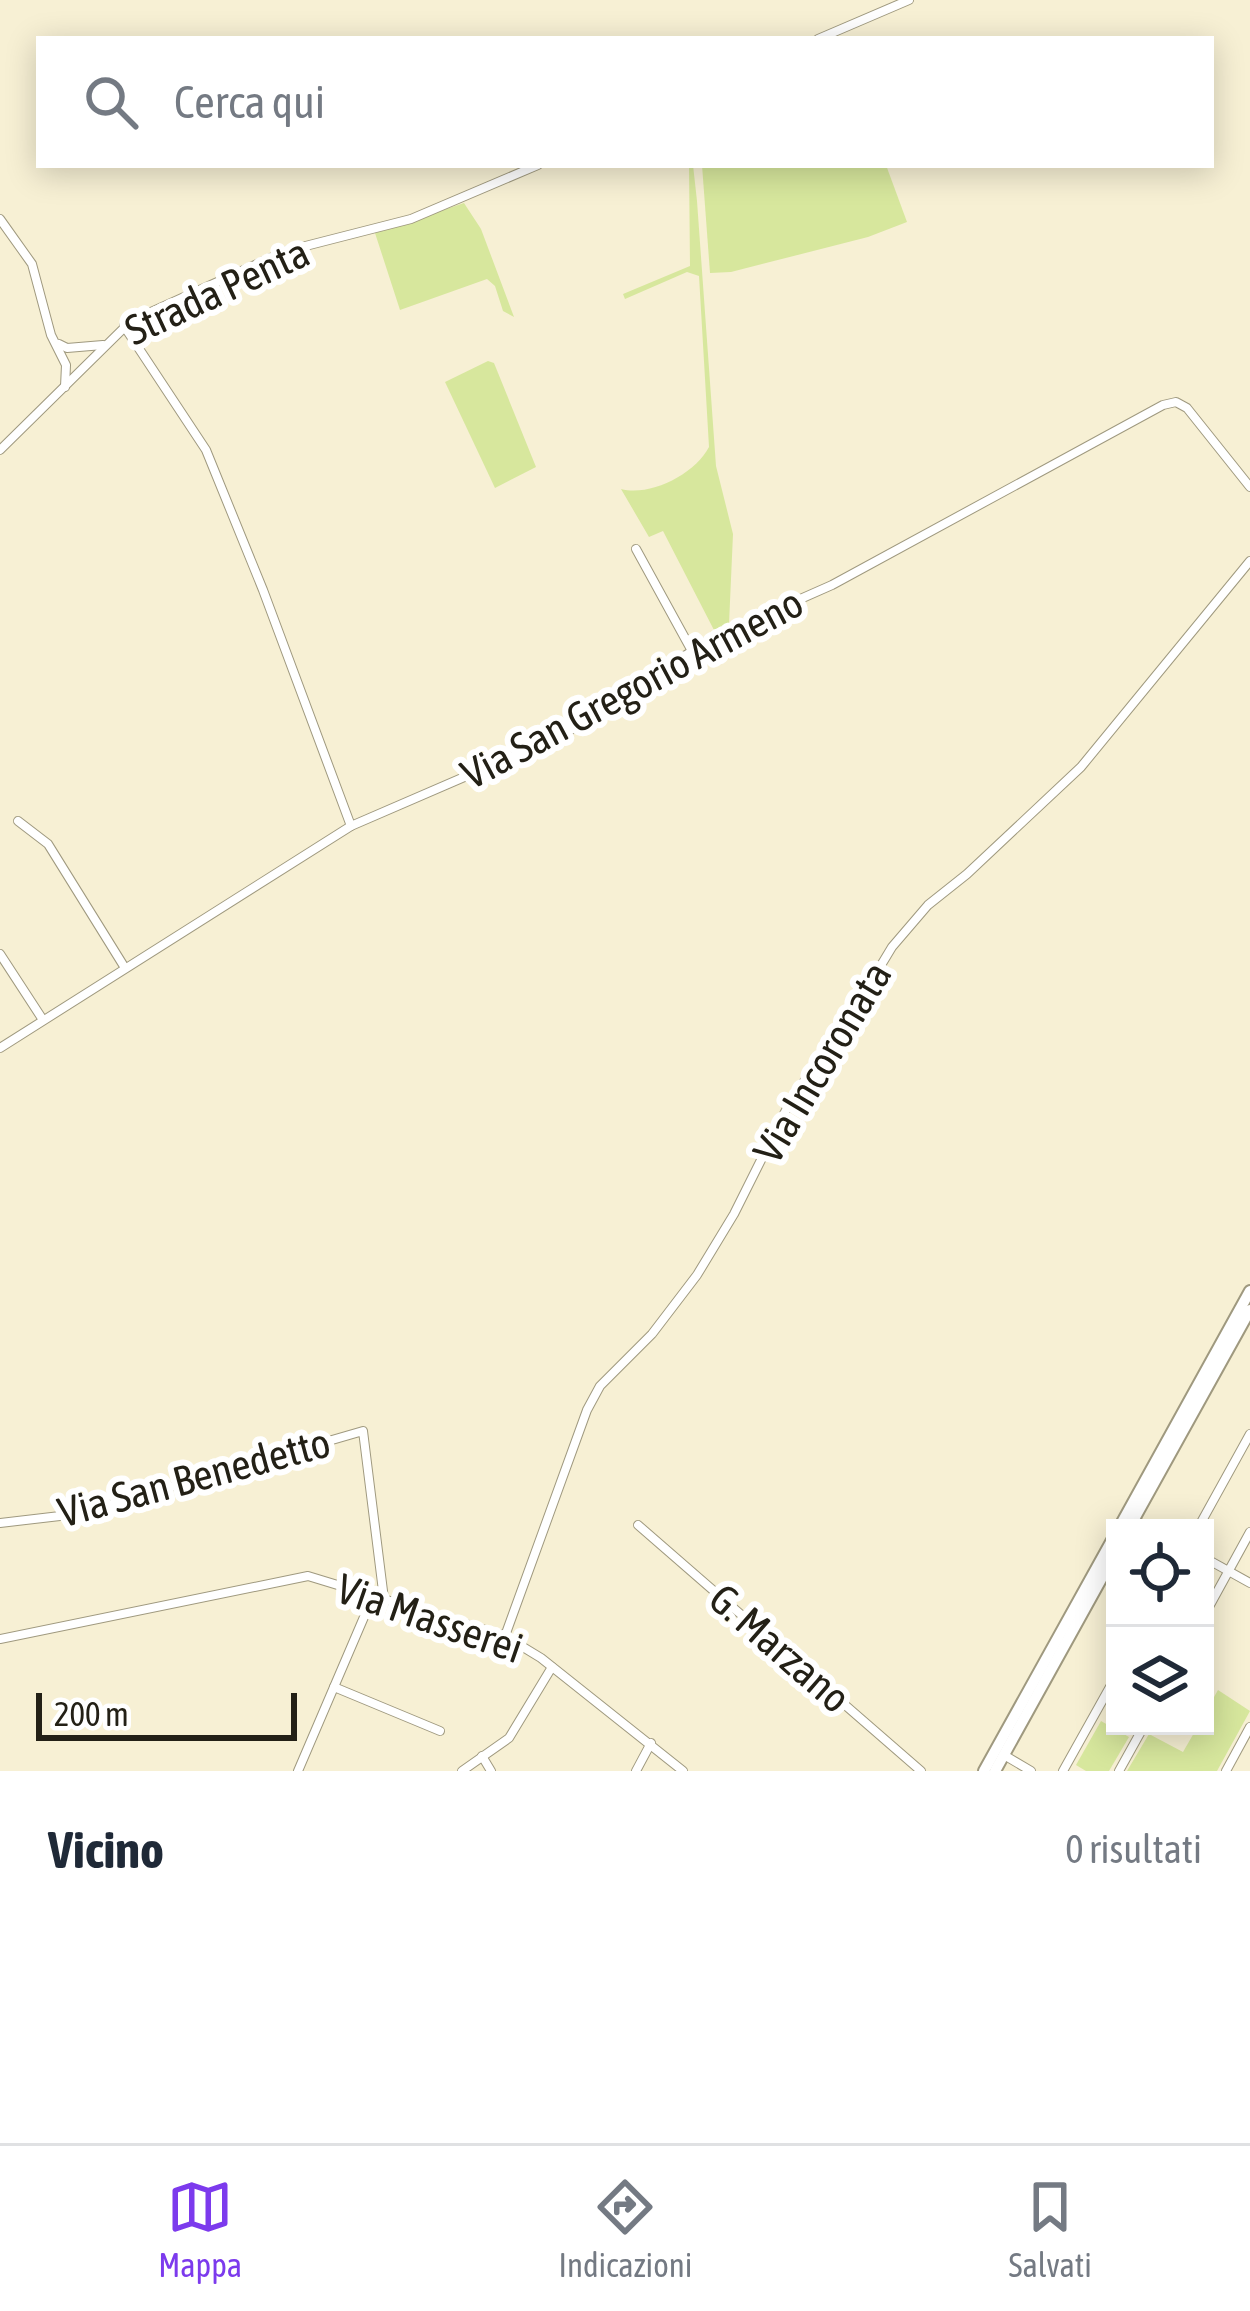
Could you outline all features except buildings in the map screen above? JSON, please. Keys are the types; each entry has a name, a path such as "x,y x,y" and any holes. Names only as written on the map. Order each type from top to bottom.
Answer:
{"main road":[{"path":"1124,1519 1250,1292"},
{"path":"1135,1519 1250,1310"},
{"path":"984,1771 1106,1551"},
{"path":"995,1771 1106,1570"}],"street":[{"path":"825,36 909,0"},
{"name":"Strada Penta","path":"0,450 124,326 286,251 411,219 531,168"},
{"path":"0,219 32,264 51,334 67,365 65,387"},
{"path":"124,326 206,451 351,826"},
{"path":"57,344 67,348 106,344"},
{"name":"Via San Gregorio Armeno","path":"0,1048 351,826 566,733 712,638 832,585 1163,405 1176,402 1187,408 1250,487"},
{"path":"636,549 692,651"},
{"name":"Via Incoronata","path":"506,1636 593,1398 652,1334 697,1275 734,1214 785,1110 842,1030 892,946 928,905 1081,767 1250,561"},
{"path":"18,820 48,844 125,969"},
{"path":"0,954 43,1020"},
{"name":"Via San Benedetto","path":"0,1523 77,1514 363,1431 384,1599"},
{"path":"1203,1519 1250,1434"},
{"name":"G. Marzano","path":"638,1525 921,1771"},
{"path":"1214,1597 1250,1532"},
{"path":"1214,1563 1250,1583"},
{"name":"Via Masserei","path":"0,1639 308,1576 506,1636 552,1666 683,1771"},
{"path":"298,1771 373,1596"},
{"path":"462,1771 509,1738 552,1666"},
{"path":"334,1687 440,1731"},
{"path":"1063,1771 1106,1694"},
{"path":"1226,1771 1250,1726"},
{"path":"1119,1771 1139,1735"},
{"path":"636,1771 651,1744"},
{"path":"1004,1755 1031,1771"},
{"path":"482,1756 490,1771"}],"green space":[{"path":"689,168 693,168 716,466 733,534 729,624 715,632 663,531 649,537 621,489 645,490 671,481 709,447 699,276 687,272 625,299 623,294 690,266"},
{"path":"702,168 887,168 907,222 868,237 731,272 710,273"},
{"path":"464,203 481,229 514,317 503,311 495,286 487,279 400,310 375,233"},
{"path":"488,361 494,363 536,467 495,488 445,382"},
{"path":"1218,1690 1250,1711 1217,1771 1127,1771 1148,1735 1183,1752 1193,1735 1214,1735"},
{"path":"1101,1721 1106,1724 1106,1735 1129,1737 1109,1771 1086,1771 1076,1765"}]}
